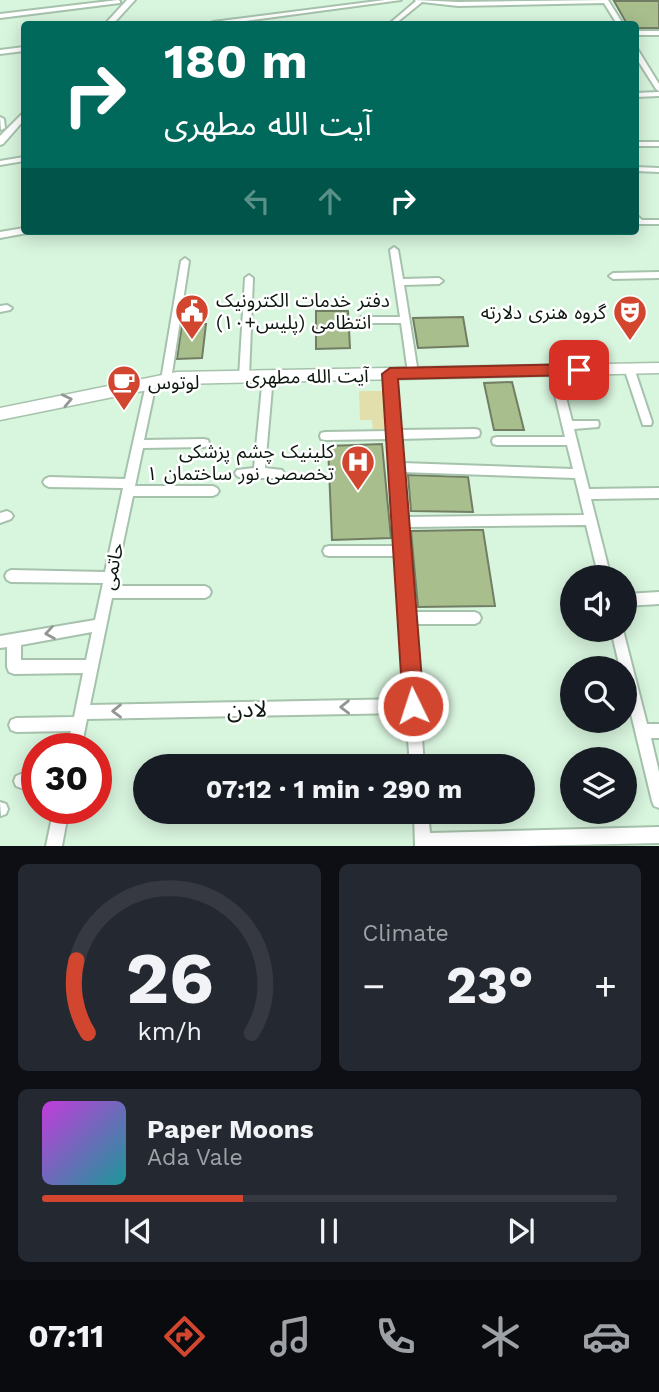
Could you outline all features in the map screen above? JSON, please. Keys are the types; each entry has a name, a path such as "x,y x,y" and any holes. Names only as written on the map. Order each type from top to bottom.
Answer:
{"main road":[{"path":"112,21 131,0"},
{"path":"101,21 119,1"},
{"path":"0,125 21,106"},
{"path":"0,142 21,118"},
{"name":"آیت الله مطهری","path":"0,414 158,382 268,376 659,368"}],"street":[{"path":"131,0 137,0"},
{"path":"235,21 398,0"},
{"path":"396,21 420,0 458,4 605,1 618,21"},
{"path":"0,16 119,1"},
{"path":"639,33 659,33"},
{"path":"0,52 21,49"},
{"path":"639,57 659,92 639,94"},
{"path":"639,144 659,144"},
{"path":"0,163 21,160"},
{"path":"639,169 659,170"},
{"path":"639,221 659,222"},
{"path":"0,235 21,232"},
{"path":"394,250 413,373"},
{"name":"حاتمی","path":"77,733 138,444 158,382 185,261"},
{"path":"613,276 659,275"},
{"path":"244,377 249,278"},
{"path":"399,282 439,281"},
{"path":"361,320 405,320"},
{"path":"629,369 647,422"},
{"path":"554,370 601,565"},
{"path":"390,374 416,754"},
{"path":"259,473 268,376"},
{"path":"568,425 594,424"},
{"path":"325,436 475,433"},
{"path":"497,441 572,442"},
{"path":"138,444 204,443"},
{"path":"396,467 579,474"},
{"path":"241,473 278,473"},
{"path":"49,482 213,491"},
{"path":"584,494 659,494"},
{"path":"400,522 591,520"},
{"path":"329,551 402,551"},
{"path":"11,576 110,578"},
{"path":"107,592 205,592"},
{"path":"637,599 659,598"},
{"path":"407,618 475,618"},
{"path":"91,666 14,667 7,640 100,625"},
{"path":"620,642 659,801"},
{"name":"لادن","path":"16,725 80,718 413,706"},
{"path":"642,731 659,731"},
{"path":"54,846 59,824"},
{"path":"422,824 423,843 659,835"}],"shaded area":[{"path":"359,391 384,391 385,433 373,433 372,420 360,420"}],"building":[{"path":"614,1 659,1 659,28 639,28 639,21 625,21"},
{"path":"316,311 348,311 350,348 316,349"},
{"path":"463,317 468,346 418,348 413,318"},
{"name":"دفتر خدمات الکترونیک انتظامی (پلیس+۱۰)","path":"182,324 206,324 202,358 177,359"},
{"path":"512,382 524,430 494,430 484,383"},
{"name":"کلینیک چشم پزشکی تخصصی نور ساختمان ۱","path":"382,444 391,538 332,540 328,446"},
{"path":"408,475 468,477 473,512 411,511"},
{"path":"483,530 495,606 418,607 411,531"}],"place":[{"name":"دفتر خدمات الکترونیک انتظامی (پلیس+۱۰)","path":"192,341"},
{"name":"گروه هنری دلارته","path":"630,342"},
{"name":"لوتوس","path":"124,412"},
{"name":"کلینیک چشم پزشکی تخصصی نور ساختمان ۱","path":"358,492"}],"route":[{"path":"413,706 390,374 579,370"}]}
